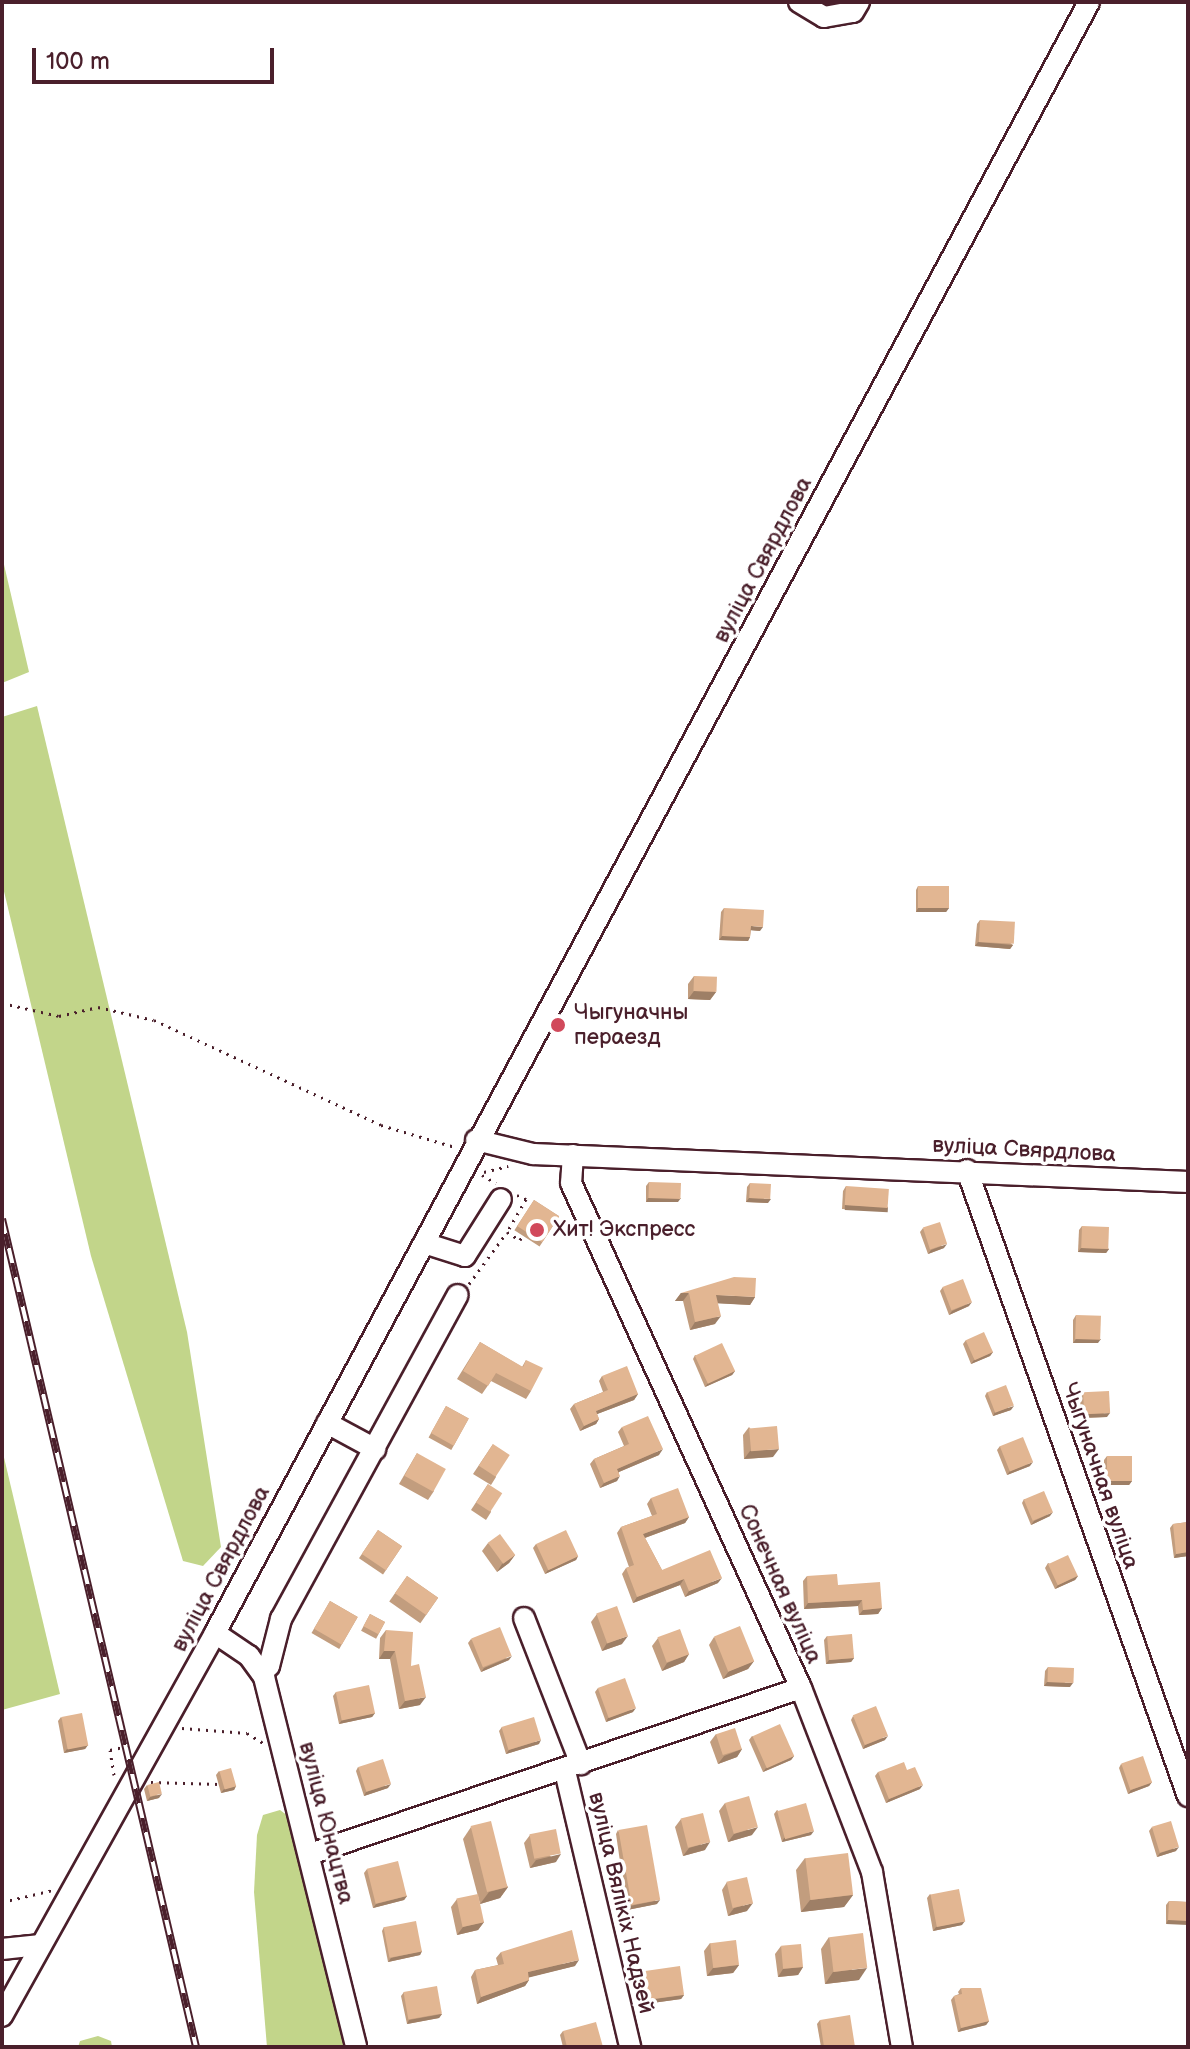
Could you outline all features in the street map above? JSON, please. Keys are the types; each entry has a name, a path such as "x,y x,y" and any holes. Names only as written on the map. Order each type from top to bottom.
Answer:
{"street":[{"path":"799,2 824,17 853,12 859,2"},
{"name":"вуліца Свярдлова","path":"2,2016 215,1633 476,1140 1089,2"},
{"name":"вуліца Свярдлова","path":"476,1140 513,1153 967,1170 1188,1182"},
{"name":"Сонечная вуліца","path":"573,1155 571,1183 801,1688 872,1872 902,2047"},
{"name":"Чыгуначная вуліца","path":"967,1170 1188,1796"},
{"path":"424,1243 465,1256 501,1199"},
{"path":"215,1633 249,1656 261,1672 269,1666 281,1619 458,1295"},
{"path":"327,1423 375,1449"},
{"name":"вуліца Вялікіх Надзей","path":"524,1618 573,1767 630,2047"},
{"name":"вуліца Юнацтва","path":"261,1672 310,1854 356,2047"},
{"path":"310,1854 801,1688"},
{"path":"2,1949 41,1945"}],"path":[{"path":"2,1003 59,1016 98,1007 154,1020 381,1125 448,1144 456,1148 449,1160"},
{"path":"458,1295 495,1255 507,1232"},
{"path":"173,1727 247,1733 269,1751"},
{"path":"159,1781 219,1784"}],"green space":[{"path":"2,556 29,672 2,683"},
{"path":"37,706 187,1332 221,1547 203,1566 183,1561 91,1256 2,883 2,717"},
{"path":"2,1449 60,1694 2,1710"},
{"path":"280,1810 292,1819 344,2047 267,2047 254,1892 257,1835 263,1815"},
{"path":"98,2036 111,2041 112,2047 78,2047 80,2041"}],"building":[{"path":"918,886 949,886 949,908 918,908"},
{"path":"724,908 764,910 763,927 751,926 750,937 722,936"},
{"path":"980,920 1015,922 1014,944 979,942"},
{"path":"694,976 717,977 716,992 693,991"},
{"path":"649,1182 681,1183 680,1199 648,1198"},
{"path":"750,1183 771,1184 770,1199 749,1198"},
{"path":"846,1186 889,1189 888,1208 845,1205"},
{"path":"534,1200 559,1216 542,1242 517,1226"},
{"path":"940,1222 947,1244 930,1249 923,1228"},
{"path":"1082,1226 1109,1227 1108,1249 1081,1248"},
{"path":"734,1277 756,1278 755,1297 716,1295 721,1316 695,1322 689,1293 681,1293"},
{"path":"963,1279 972,1302 951,1310 942,1287"},
{"path":"1076,1315 1101,1316 1100,1340 1075,1339"},
{"path":"984,1332 993,1352 975,1360 966,1340"},
{"path":"480,1342 523,1367 526,1360 543,1368 531,1391 496,1373 488,1386 463,1371"},
{"path":"722,1343 735,1371 708,1384 695,1356"},
{"path":"627,1366 638,1394 596,1411 599,1419 584,1426 574,1404 608,1390 602,1376"},
{"path":"1006,1385 1014,1406 995,1413 987,1392"},
{"path":"1109,1391 1110,1413 1084,1414 1083,1392"},
{"path":"446,1406 469,1419 454,1446 431,1433"},
{"path":"648,1416 663,1449 617,1469 620,1476 604,1483 594,1459 629,1444 622,1427"},
{"path":"777,1426 779,1449 751,1451 749,1428"},
{"path":"1023,1437 1033,1462 1010,1471 1000,1446"},
{"path":"493,1444 510,1455 496,1477 479,1466"},
{"path":"417,1453 446,1469 433,1492 404,1476"},
{"path":"1107,1456 1132,1456 1132,1481 1107,1481"},
{"path":"488,1484 502,1493 490,1512 476,1502"},
{"path":"678,1488 689,1517 643,1534 662,1570 710,1550 722,1578 689,1591 684,1579 637,1597 626,1568 634,1565 621,1527 657,1514 651,1498"},
{"path":"1044,1491 1053,1512 1033,1521 1024,1500"},
{"path":"1188,1522 1188,1552 1176,1554 1173,1524"},
{"path":"378,1530 402,1546 386,1570 362,1554"},
{"path":"566,1530 578,1556 548,1570 536,1544"},
{"path":"500,1534 515,1555 503,1564 488,1543"},
{"path":"1068,1555 1078,1576 1058,1585 1048,1564"},
{"path":"837,1574 838,1585 880,1582 882,1608 863,1610 862,1600 808,1603 807,1576"},
{"path":"407,1576 438,1598 426,1615 395,1593"},
{"path":"330,1601 358,1617 342,1645 314,1629"},
{"path":"617,1606 628,1636 607,1644 596,1614"},
{"path":"370,1614 385,1622 378,1634 363,1626"},
{"path":"740,1626 754,1661 728,1672 714,1636"},
{"path":"500,1627 512,1656 483,1667 471,1639"},
{"path":"680,1629 689,1654 667,1663 657,1637"},
{"path":"386,1630 413,1632 411,1666 419,1664 426,1697 405,1701 395,1651 384,1651"},
{"path":"852,1634 854,1658 829,1660 827,1636"},
{"path":"1048,1667 1074,1668 1073,1683 1047,1682"},
{"path":"625,1678 636,1708 609,1718 598,1688"},
{"path":"369,1685 375,1713 342,1720 336,1692"},
{"path":"876,1706 888,1736 865,1745 853,1715"},
{"path":"82,1713 88,1745 68,1749 61,1717"},
{"path":"534,1717 541,1740 509,1750 501,1727"},
{"path":"780,1724 794,1756 767,1768 753,1736"},
{"path":"735,1728 742,1749 723,1755 716,1734"},
{"path":"1143,1756 1152,1782 1130,1790 1121,1763"},
{"path":"383,1759 391,1784 366,1792 358,1767"},
{"path":"904,1762 907,1770 915,1767 923,1785 889,1799 878,1772"},
{"path":"231,1768 236,1786 225,1790 219,1771"},
{"path":"159,1782 162,1794 150,1797 147,1785"},
{"path":"749,1796 758,1827 734,1834 725,1803"},
{"path":"806,1803 814,1831 785,1839 777,1811"},
{"path":"703,1813 710,1842 688,1848 681,1819"},
{"path":"491,1821 507,1887 487,1892 471,1826"},
{"path":"1171,1821 1179,1847 1160,1853 1152,1827"},
{"path":"647,1825 660,1900 632,1905 618,1830"},
{"path":"556,1829 561,1854 534,1859 529,1834"},
{"path":"848,1853 853,1895 810,1900 805,1858"},
{"path":"398,1861 407,1896 376,1904 367,1869"},
{"path":"747,1877 753,1903 733,1908 727,1882"},
{"path":"959,1889 965,1921 937,1927 931,1895"},
{"path":"478,1894 484,1922 463,1927 456,1899"},
{"path":"1169,1901 1188,1902 1187,1921 1168,1920"},
{"path":"416,1921 422,1951 390,1958 384,1927"},
{"path":"572,1930 579,1960 528,1972 529,1980 481,1997 475,1970 504,1964 501,1952"},
{"path":"863,1933 867,1968 834,1972 829,1937"},
{"path":"736,1940 739,1965 713,1968 710,1943"},
{"path":"801,1944 803,1967 783,1969 781,1946"},
{"path":"680,1966 684,1995 647,2000 643,1971"},
{"path":"437,1986 442,2014 408,2019 404,1992"},
{"path":"961,1988 981,1988 989,2021 961,2028 954,1996 962,1994"},
{"path":"850,2015 855,2047 824,2047 820,2020"},
{"path":"596,2022 603,2047 567,2047 563,2031"}],"railway":[{"path":"2,1219 196,2047"}],"place":[{"name":"Чыгуначны пераезд","path":"558,1025"},
{"name":"Хит! Экспресс","path":"537,1230"}]}
